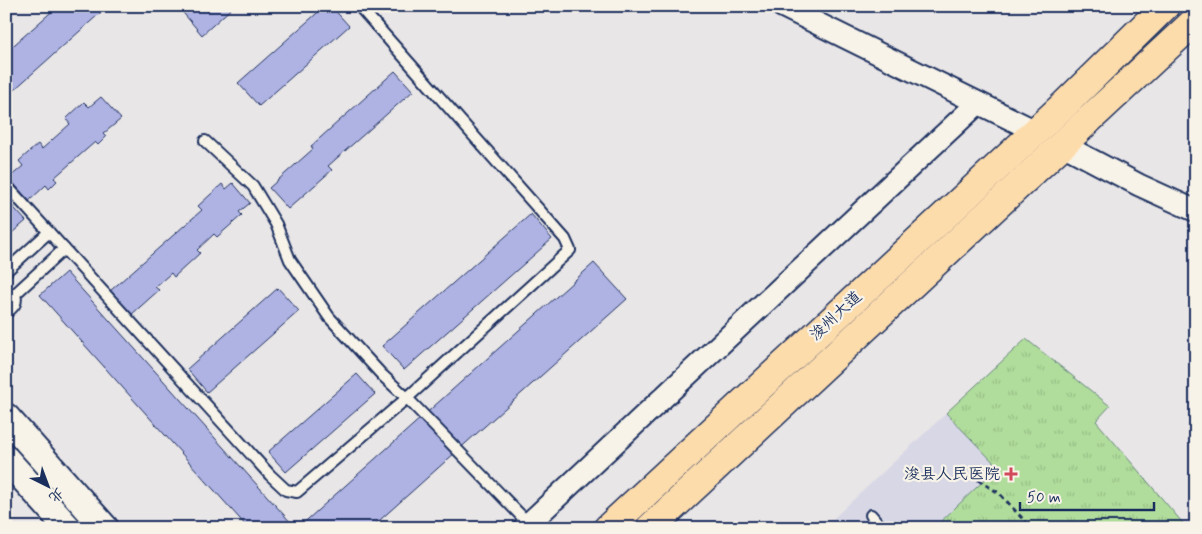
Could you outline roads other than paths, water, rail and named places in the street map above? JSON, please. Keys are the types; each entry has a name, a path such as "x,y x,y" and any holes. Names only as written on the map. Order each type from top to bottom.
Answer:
{"main road":[{"name":"浚州大道","path":"608,528 1065,104 1165,6"},
{"name":"浚州大道","path":"651,528 1196,20"}],"street":[{"path":"782,6 1035,131"},
{"path":"528,526 978,103"},
{"path":"1063,145 1139,185 1196,211"},
{"path":"6,417 105,528"},
{"path":"6,458 68,528"}],"lane":[{"path":"6,185 270,475 286,490 297,492 406,398 570,250 565,239 359,6"},
{"path":"206,141 252,186 276,224 290,260 329,317 528,526"},
{"path":"6,271 49,232"},
{"path":"6,313 16,304 15,294 64,249"},
{"path":"871,515 882,528"}],"place":[{"name":"浚县人民医院","path":"1011,474"}]}
